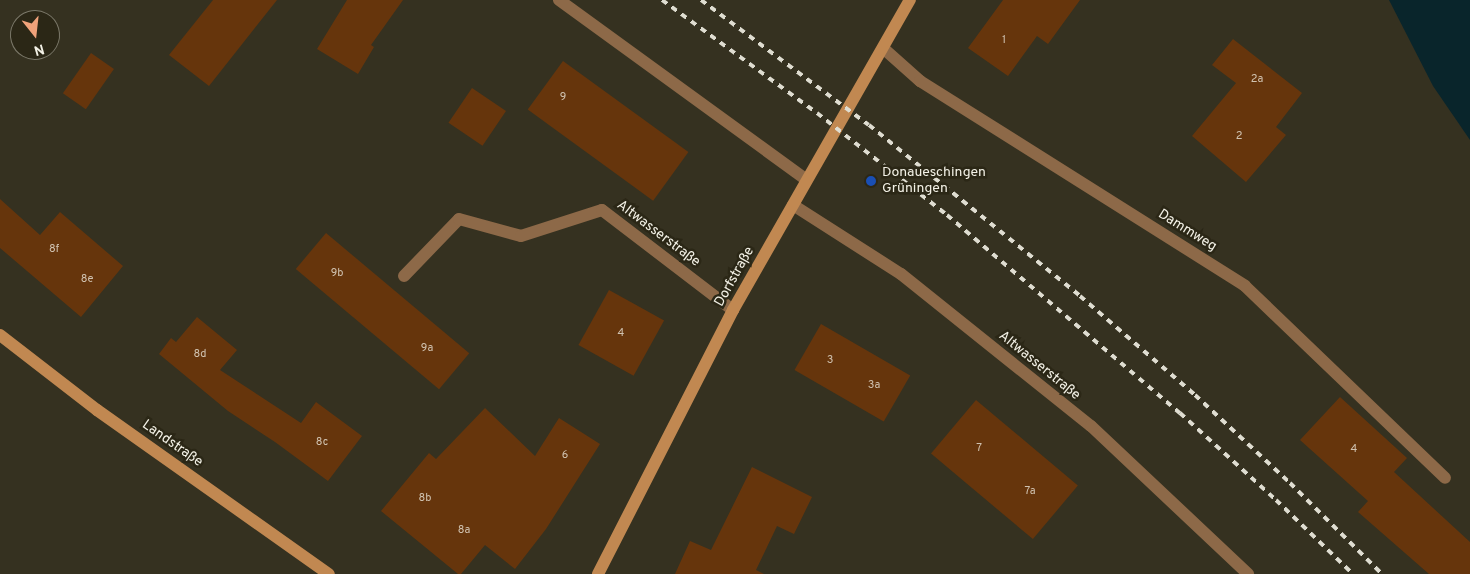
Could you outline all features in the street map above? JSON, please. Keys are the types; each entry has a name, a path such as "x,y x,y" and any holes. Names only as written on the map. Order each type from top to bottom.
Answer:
{"street":[{"path":"559,0 807,180"},
{"name":"Dorfstraße","path":"598,574 733,310 910,0"},
{"name":"Dammweg","path":"883,48 920,81 1245,286 1445,478"},
{"name":"Altwasserstraße","path":"793,205 901,274 1091,426 1248,574"},
{"name":"Altwasserstraße","path":"404,276 460,219 522,236 602,210 733,310"},
{"name":"Landstraße","path":"0,335 98,410 329,574"}],"water":[{"path":"1389,0 1470,0 1470,140 1433,86"}],"building":[{"path":"213,0 277,0 209,86 169,55"},
{"path":"347,0 403,0 371,45 374,47 358,74 317,49"},
{"path":"1003,0 1080,0 1048,44 1037,36 1008,76 968,48"},
{"path":"1233,39 1302,93 1276,127 1286,135 1246,182 1192,136 1236,83 1212,65"},
{"path":"91,53 114,69 86,109 63,93"},
{"path":"563,61 688,152 653,201 528,110"},
{"path":"472,88 506,111 483,146 449,123"},
{"path":"0,199 40,235 60,212 123,266 81,317 0,248"},
{"path":"326,233 469,353 439,389 296,269"},
{"path":"609,290 664,321 634,376 578,345"},
{"path":"197,317 237,350 220,370 301,423 316,402 362,436 328,481 275,442 228,411 159,354 171,338 176,342"},
{"path":"821,324 910,376 884,421 794,370"},
{"path":"1340,397 1407,458 1394,472 1470,542 1470,574 1429,574 1358,512 1368,501 1300,440"},
{"path":"976,400 1078,485 1033,539 931,454"},
{"path":"485,408 535,456 559,418 600,444 546,529 515,569 485,545 461,574 458,574 381,511 429,453 436,459"},
{"path":"752,467 812,497 794,534 777,526 756,570 764,574 675,574 690,541 711,550"}],"railway":[{"path":"662,0 817,113 947,215 1180,413 1276,500 1353,574"},
{"path":"701,0 869,125 1080,296 1195,395 1290,483 1382,574"}],"place":[{"name":"Donaueschingen Grüningen","path":"871,181"}]}
